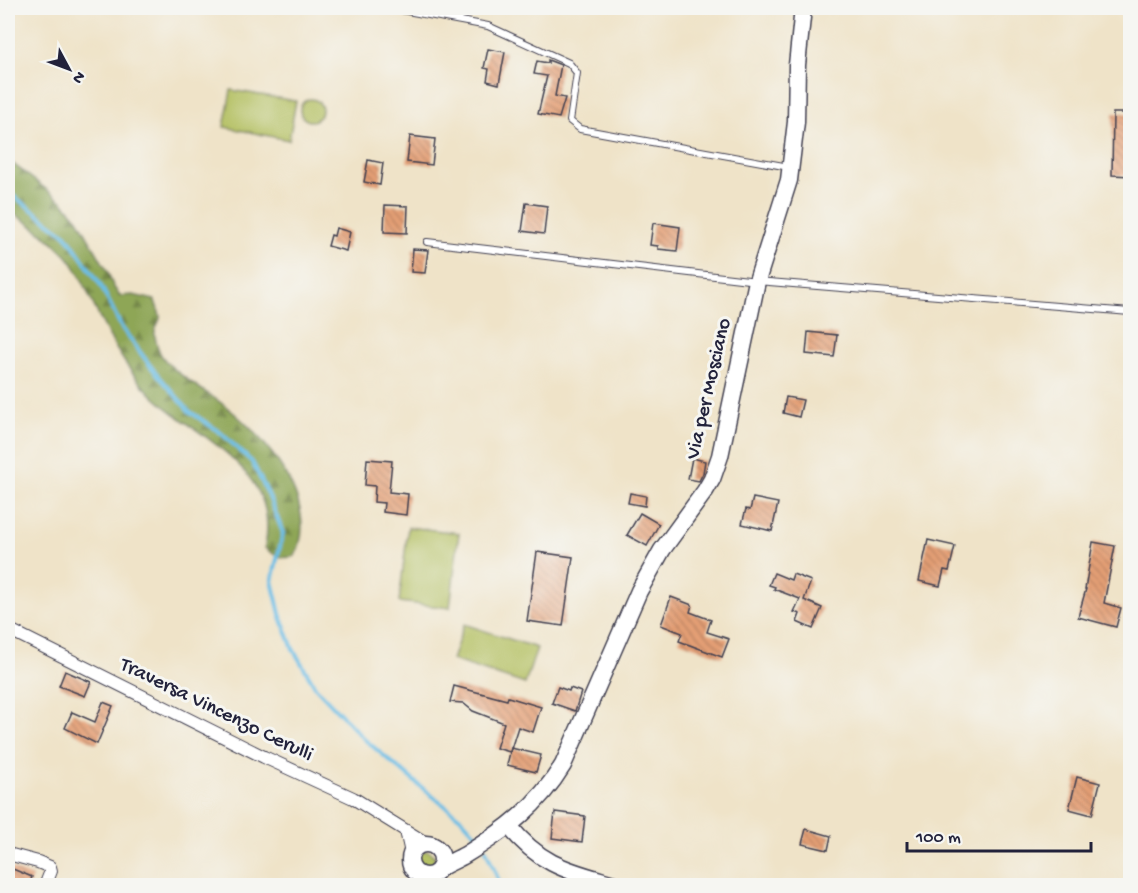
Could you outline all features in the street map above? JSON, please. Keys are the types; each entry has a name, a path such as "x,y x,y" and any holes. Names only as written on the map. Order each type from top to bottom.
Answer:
{"main road":[{"name":"Via per Mosciano","path":"427,876 509,826 536,803 563,765 639,591 662,550 712,479 720,456 757,281 789,180 796,122 797,64 803,8"},
{"path":"509,826 528,847 545,861 564,869 621,885"},
{"path":"408,885 411,859 419,846 471,851"},
{"path":"411,859 415,872 427,876 440,854 432,846"}],"street":[{"name":"Traversa Vincenzo Cerulli","path":"8,629 264,757 353,798 432,846"},
{"path":"406,831 411,859"},
{"path":"8,854 50,867 51,871 45,885"}],"lane":[{"path":"391,8 488,26 569,63 578,73 570,122 580,129 790,168"},
{"path":"427,242 757,281 1131,312"}],"green space":[{"path":"231,90 296,101 289,140 224,127"},
{"path":"311,99 319,102 322,110 319,118 311,121 303,118 300,110 303,102"},
{"path":"8,160 63,202 78,219 120,296 133,295 155,300 160,318 155,329 155,336 160,353 165,360 181,375 243,421 273,455 296,494 301,515 301,536 295,556 279,557 265,548 267,528 265,508 250,479 225,452 165,406 141,384 117,351 69,259 45,236 8,210"},
{"path":"408,527 459,533 450,608 399,602"},
{"path":"464,624 537,648 525,684 452,660"},
{"path":"426,851 434,856 435,860 430,868 426,869 418,864 417,860 422,852"}],"building":[{"path":"488,49 505,52 499,84 487,81 489,69 484,68"},
{"path":"548,60 561,65 555,96 565,98 559,118 538,114 547,76 534,74 537,61 548,63"},
{"path":"1113,113 1131,113 1131,176 1112,175"},
{"path":"410,136 435,139 432,165 407,162"},
{"path":"368,160 383,163 380,185 364,182"},
{"path":"526,203 547,206 544,234 522,231"},
{"path":"385,205 408,206 407,233 384,232"},
{"path":"653,223 680,227 677,251 658,249 658,246 650,245"},
{"path":"336,228 350,232 346,251 328,246"},
{"path":"413,249 428,250 425,273 411,272"},
{"path":"808,332 837,335 834,357 806,354"},
{"path":"786,397 803,400 799,417 783,413"},
{"path":"692,458 705,461 699,481 688,479"},
{"path":"367,459 392,461 389,492 408,494 406,515 383,512 384,503 374,502 375,486 365,485"},
{"path":"630,493 646,496 645,506 628,503"},
{"path":"753,498 778,503 772,531 742,524 746,509 750,510"},
{"path":"640,513 659,524 647,546 627,535"},
{"path":"928,540 955,546 949,571 944,570 940,586 919,581"},
{"path":"1093,542 1115,546 1104,603 1121,608 1116,627 1078,617 1086,589"},
{"path":"537,552 573,557 563,626 527,621"},
{"path":"774,573 791,580 793,574 811,581 804,600 822,608 813,629 797,622 800,614 794,612 800,599 769,585"},
{"path":"671,597 692,605 690,612 711,620 707,632 729,639 722,657 679,641 682,633 661,625"},
{"path":"65,671 91,682 85,696 59,686"},
{"path":"454,686 507,700 508,697 541,707 533,732 518,727 510,752 496,748 504,723 473,711 463,703 450,702"},
{"path":"558,687 581,692 575,711 552,703"},
{"path":"103,702 113,706 97,744 65,728 72,712 95,722"},
{"path":"511,748 541,755 536,772 507,765"},
{"path":"1077,777 1100,783 1092,815 1069,809"},
{"path":"555,812 585,816 582,842 552,838"},
{"path":"806,829 831,836 828,850 802,844"},
{"path":"8,867 32,877 29,885 8,885"}],"waterway":[{"path":"8,192 66,235 100,284 122,328 152,368 189,411 221,433 252,462 268,494 283,533 272,581 280,614 293,649 316,688 364,739 463,820 480,839"},
{"path":"486,850 501,886"}]}
